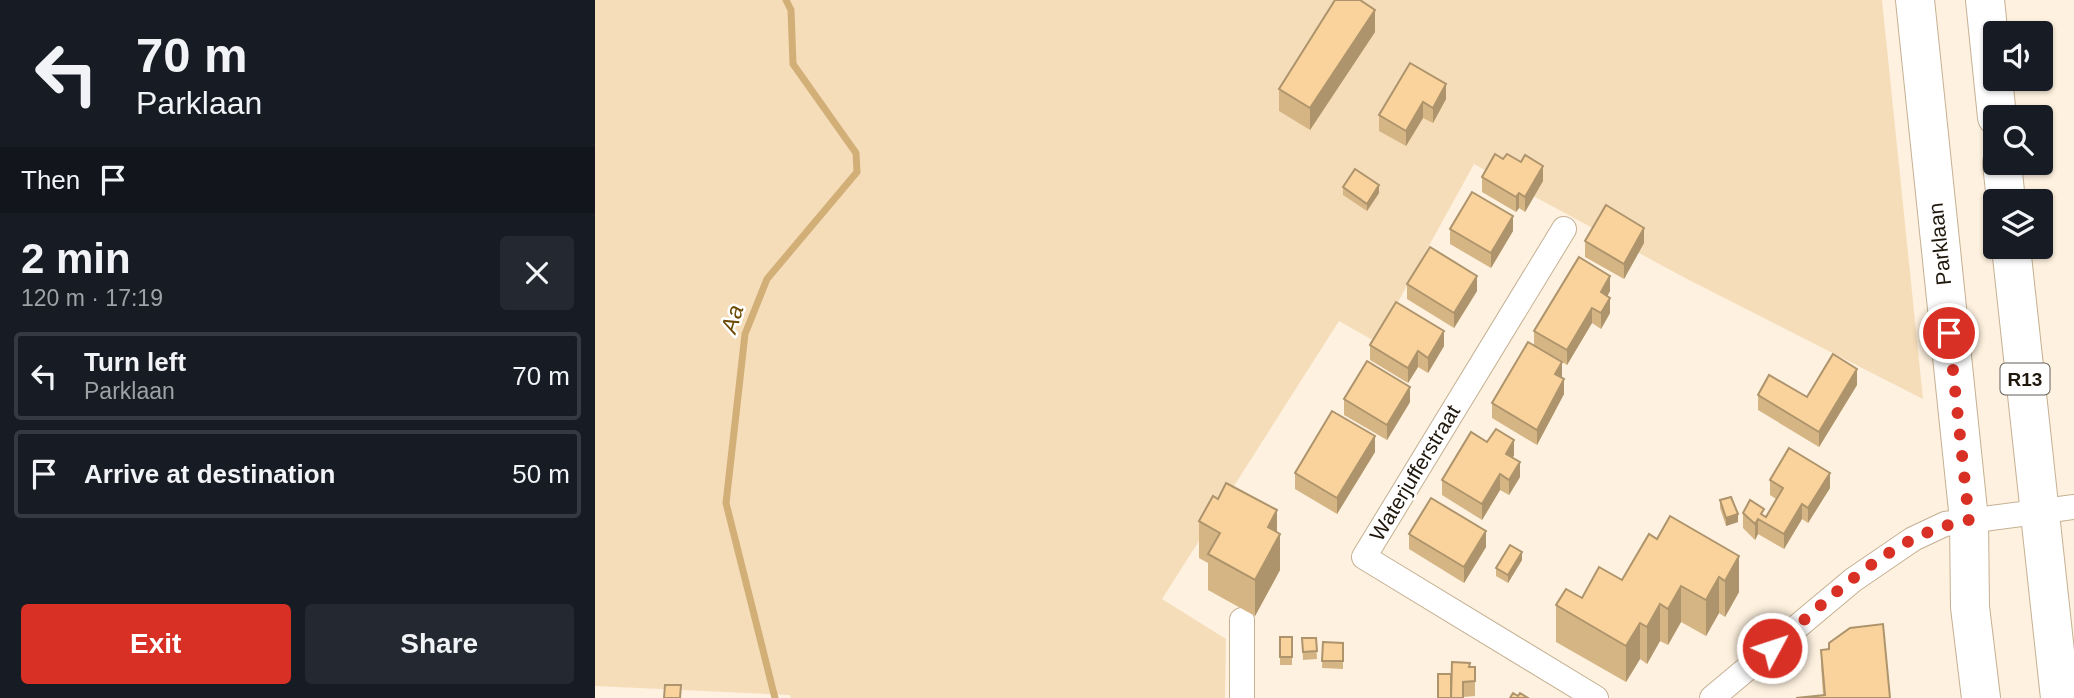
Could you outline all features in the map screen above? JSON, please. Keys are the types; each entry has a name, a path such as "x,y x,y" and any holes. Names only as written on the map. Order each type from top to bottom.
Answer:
{"main road":[{"name":"Parklaan","path":"1915,0 1969,520 1971,607 1981,698"},
{"path":"1985,0 1996,105"},
{"name":"R13","path":"2013,259 2057,509 2060,698"}],"street":[{"name":"Waterjufferstraat","path":"1564,229 1364,557 1596,698"},
{"path":"1712,698 1873,564 1924,533 1945,524 2057,509"},
{"path":"1241,698 1242,620"}],"shaded area":[{"path":"595,0 1882,0 1923,399 1689,280 1474,164 1376,342 1339,321 1162,599 1226,639 1225,698 791,698 790,695 595,686"}],"building":[{"path":"1335,0 1360,0 1375,10 1310,108 1279,89"},
{"path":"1410,63 1446,84 1433,108 1423,102 1406,131 1379,115"},
{"path":"1495,154 1503,159 1507,154 1521,162 1525,155 1543,166 1525,197 1519,193 1516,197 1482,177"},
{"path":"1355,169 1379,185 1367,204 1343,187"},
{"path":"1472,192 1513,216 1491,253 1450,229"},
{"path":"1606,205 1644,228 1624,264 1585,241"},
{"path":"1430,247 1477,276 1454,313 1407,284"},
{"path":"1579,257 1610,276 1601,292 1610,298 1601,313 1592,308 1567,350 1534,331"},
{"path":"1396,302 1444,331 1428,358 1418,351 1408,368 1370,345"},
{"path":"1528,342 1562,362 1555,374 1564,379 1537,430 1492,403"},
{"path":"1833,354 1857,369 1819,432 1758,395 1769,375 1807,397"},
{"path":"1367,361 1410,387 1387,425 1344,399"},
{"path":"1332,411 1375,436 1337,498 1295,473"},
{"path":"1496,429 1514,440 1506,454 1520,462 1509,480 1500,474 1482,504 1442,480 1471,432 1487,442"},
{"path":"1789,448 1830,473 1808,508 1802,504 1784,534 1758,519 1755,524 1743,513 1750,500 1764,509 1761,514 1766,517 1783,488 1770,480"},
{"path":"1226,483 1277,510 1268,527 1280,534 1255,580 1208,554 1220,533 1199,521 1213,496 1218,499"},
{"path":"1731,497 1738,514 1726,518 1720,500"},
{"path":"1431,498 1486,531 1464,567 1409,534"},
{"path":"1670,516 1739,556 1725,581 1719,577 1706,600 1681,586 1668,609 1660,604 1647,627 1640,623 1626,646 1556,605 1566,589 1582,598 1599,567 1622,580 1649,534 1657,539"},
{"path":"1510,545 1522,552 1508,575 1496,568"},
{"path":"1883,624 1890,698 1796,698 1825,695 1821,650 1829,649 1829,643 1850,628"},
{"path":"1280,637 1292,637 1292,657 1280,657"},
{"path":"1302,638 1316,638 1317,651 1303,652"},
{"path":"1323,642 1343,643 1343,661 1322,661"},
{"path":"1452,662 1470,663 1469,667 1475,667 1475,681 1463,682 1463,698 1451,698"},
{"path":"1438,674 1451,674 1451,698 1438,698"},
{"path":"665,685 681,685 680,698 664,698"},
{"path":"1513,693 1518,696 1520,693 1528,698 1510,698"}],"waterway":[{"name":"Aa","path":"775,698 726,503 745,334 767,279 857,172 856,153 793,64 791,10 786,0"}],"route":[{"path":"1772,648 1873,564 1913,539 1945,524 1969,520 1949,333"}]}
